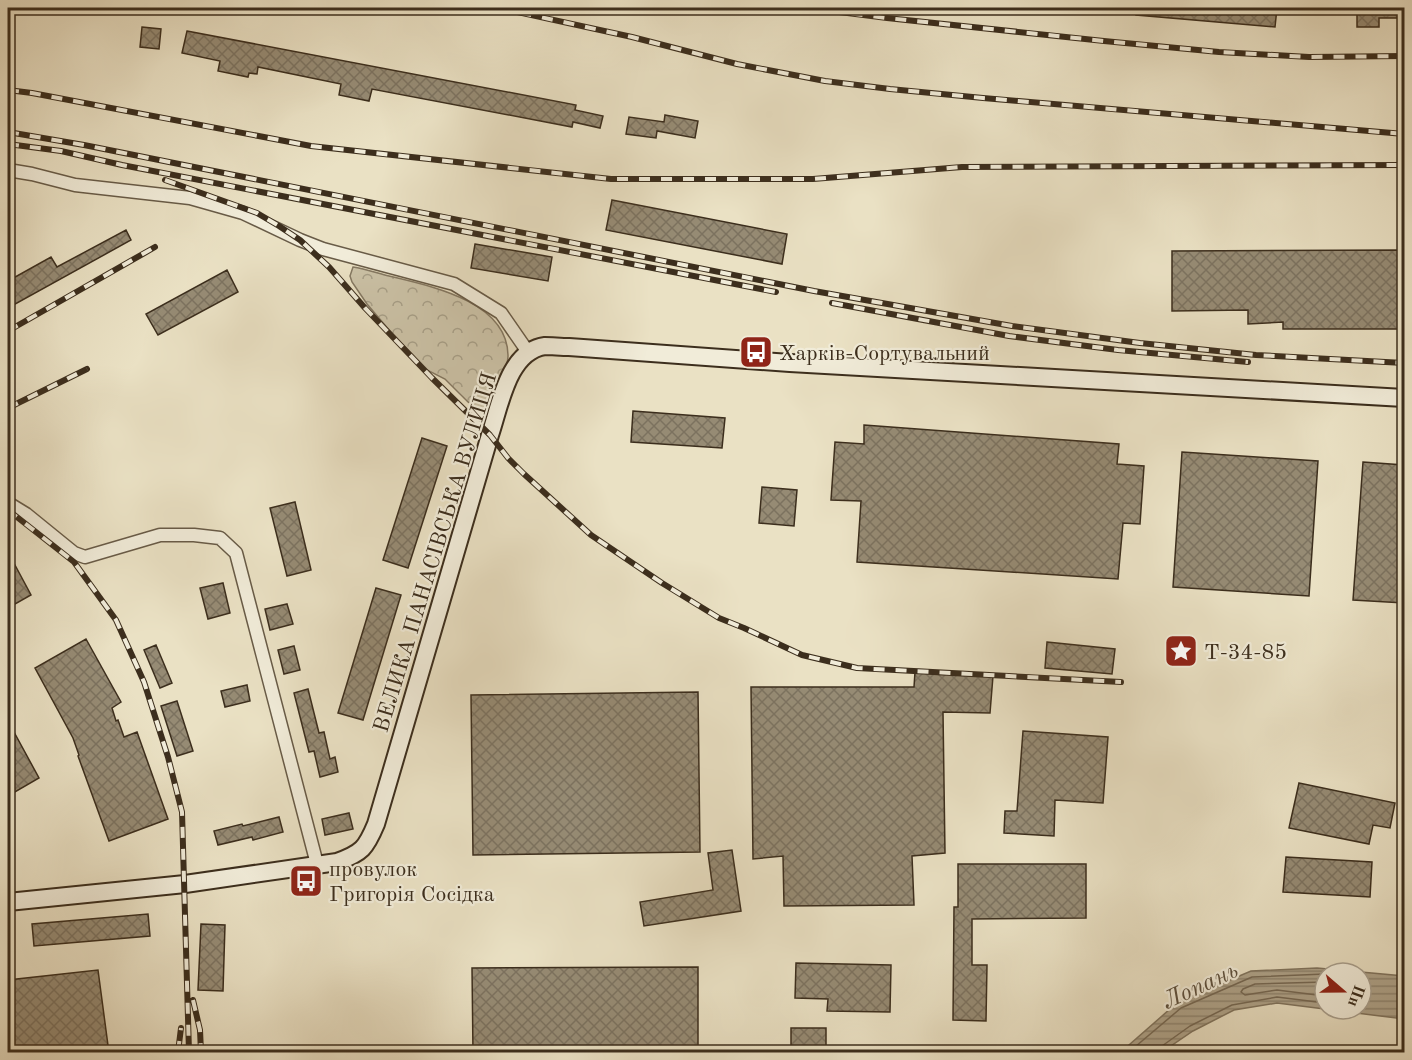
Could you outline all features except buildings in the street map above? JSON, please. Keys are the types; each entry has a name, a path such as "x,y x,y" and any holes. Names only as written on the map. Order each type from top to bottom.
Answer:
{"street":[{"path":"8,170 75,185 190,198 243,213 323,249 454,284 501,313 528,352 543,346 569,346 790,363 1404,398"},
{"name":"ВЕЛИКА ПАНАСІВСЬКА ВУЛИЦЯ","path":"8,902 184,884 337,862 353,857 368,845 509,376 517,362 528,352"},
{"path":"8,503 26,514 74,554 85,557 160,535 220,538 237,553 317,864"}],"green space":[{"path":"353,267 444,291 481,309 495,321 504,337 508,360 491,413 468,402 445,379 425,369 367,304 352,282 350,276"}],"water":[{"path":"1313,968 1313,1008 1277,1003 1234,1010 1193,1031 1162,1052 1121,1052 1178,1002 1251,971"},
{"path":"1373,973 1404,976 1404,1019 1373,1015"}],"railway":[{"path":"499,8 632,37 737,64 825,81 983,98 1404,134"},
{"path":"808,8 1219,52 1309,57 1404,56"},
{"path":"8,90 311,146 611,179 813,179 962,167 1404,165"},
{"path":"8,132 84,145 814,291 1012,326 1256,355 1404,363"},
{"path":"8,144 61,151 122,165 776,292"},
{"path":"165,180 257,213 300,240 329,267 432,378 490,435 508,458 591,535 719,618 802,655 857,668 1121,682"},
{"path":"8,331 155,247"},
{"path":"832,303 1009,336 1118,350 1248,362"},
{"path":"8,408 87,369"},
{"path":"8,510 74,562 116,620 144,682 168,757 182,812 189,1052"},
{"path":"193,1000 200,1030 201,1052"},
{"path":"178,1052 181,1028"}],"place":[{"name":"Харків-Сортувальний","path":"756,352"},
{"name":"Т-34-85","path":"1181,651"},
{"name":"провулок Григорія Сосідка","path":"306,881"}],"water label":[{"name":"Лопань","path":"1200,985"}]}
